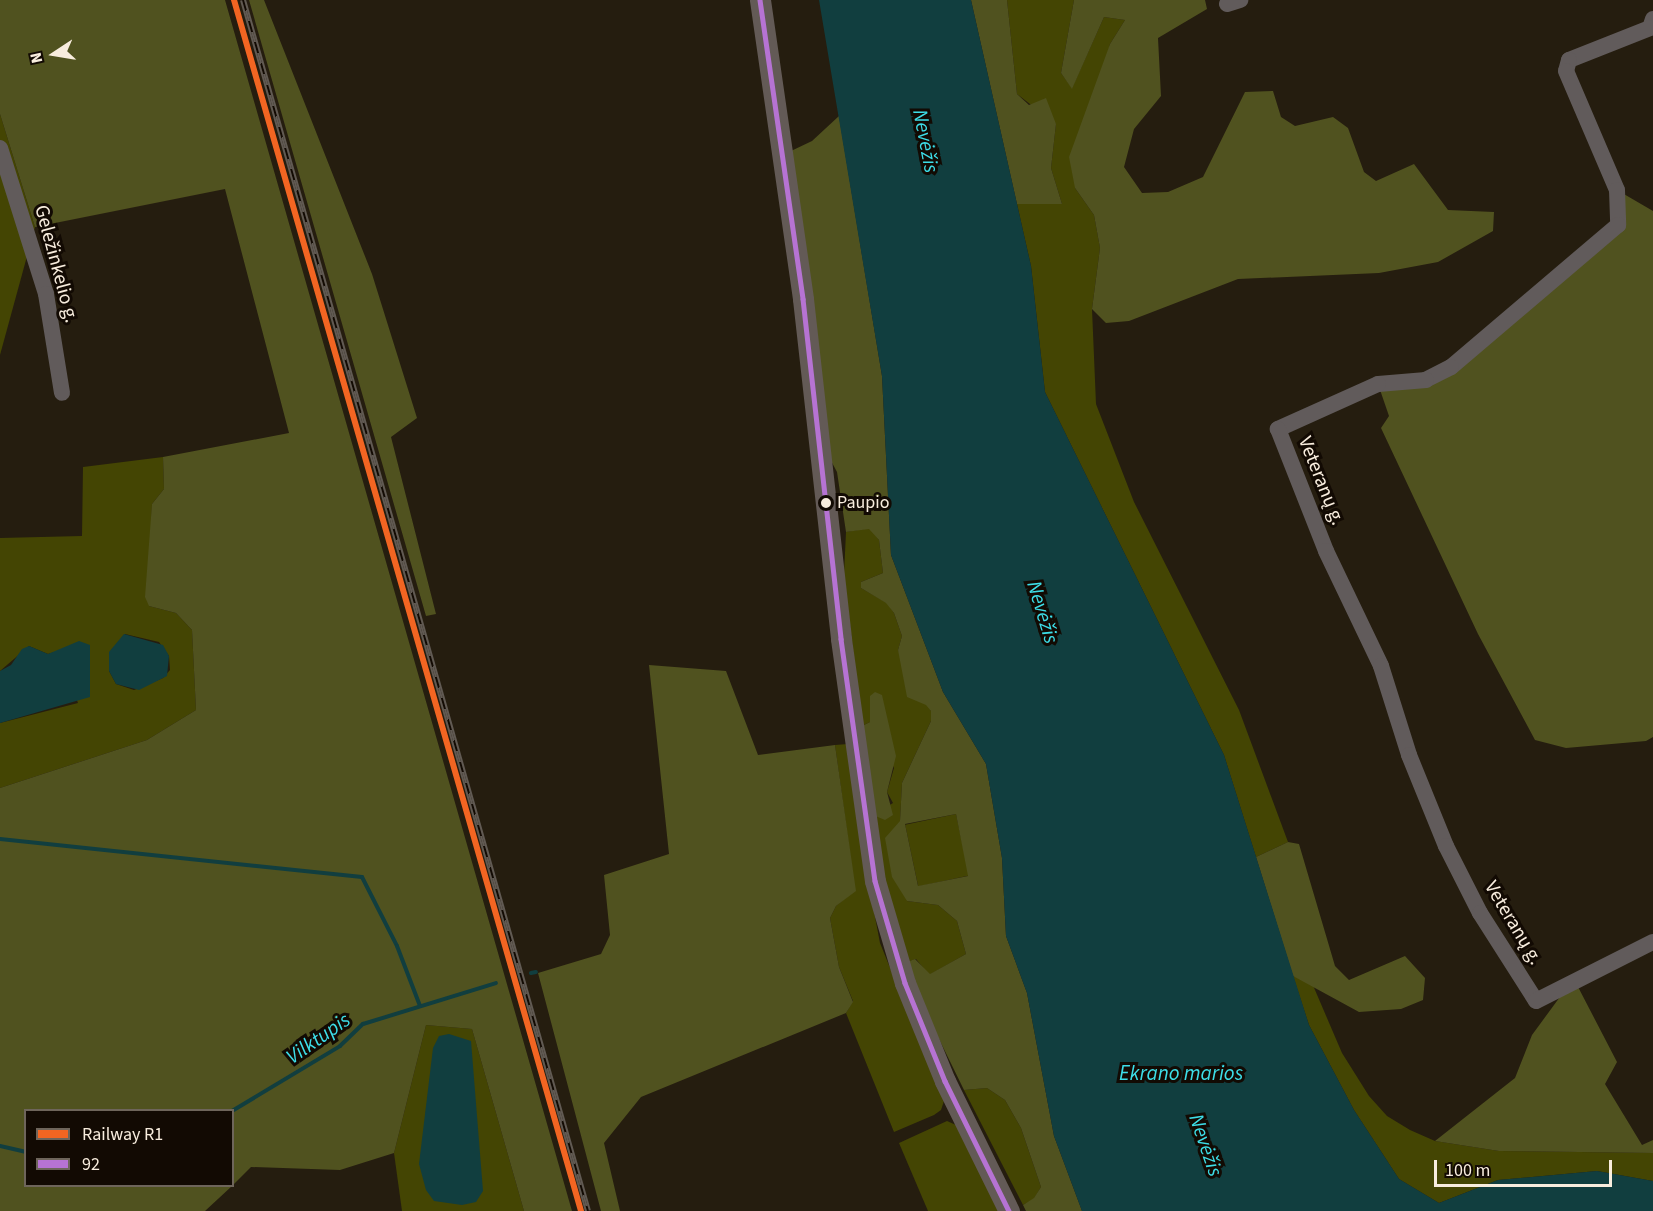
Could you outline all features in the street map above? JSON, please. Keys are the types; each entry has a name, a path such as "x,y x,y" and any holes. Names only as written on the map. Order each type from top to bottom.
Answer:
{"main road":[{"path":"760,0 802,299 841,639 875,881 905,983 945,1081 1009,1211"}],"street":[{"name":"Veteranų g.","path":"1652,28 1569,60 1566,71 1617,190 1618,225 1451,367 1426,380 1378,384 1278,429 1326,551 1381,666 1409,754 1446,846 1480,913 1536,1001 1653,942"},
{"name":"Geležinkelio g.","path":"0,148 46,294 62,393"}],"shaded area":[{"path":"0,0 225,0 572,1211 524,1211 472,1029 426,1025 394,1153 340,1170 251,1167 234,1184 234,1109 24,1109 24,1187 231,1187 205,1211 0,1211 0,788 147,740 196,710 192,630 176,613 149,606 145,597 152,504 164,489 163,457 289,433 225,189 35,227 0,114"},
{"path":"249,0 264,0 372,274 417,418 391,437 436,614 426,616"},
{"path":"971,0 1007,0 1017,94 1029,105 1046,98 1056,124 1051,168 1062,204 1017,204"},
{"path":"1007,0 1074,0 1061,73 1072,88 1104,17 1125,20 1110,44 1075,188 1094,215 1100,248 1092,309 1096,404 1134,502 1239,710 1288,842 1256,857 1224,755 1045,392 1031,266 1017,204 1062,204 1051,168 1056,124 1017,94"},
{"path":"1074,0 1205,0 1207,9 1158,38 1161,96 1134,129 1124,167 1142,193 1168,192 1203,177 1245,92 1273,91 1281,117 1295,126 1333,117 1348,128 1364,172 1376,181 1414,164 1448,210 1494,212 1493,231 1438,262 1379,273 1238,279 1129,321 1106,323 1092,309 1100,248 1094,215 1075,188 1069,157 1110,44 1125,20 1104,17 1072,89 1061,73"},
{"path":"0,114 35,227 0,355"},
{"path":"839,116 882,376 891,555 943,692 986,764 1002,858 1006,936 1027,993 1054,1136 1082,1211 1026,1211 1023,1205 1034,1198 1041,1187 1021,1128 1005,1100 987,1088 964,1090 917,994 907,962 915,959 930,974 966,954 957,921 938,905 907,901 892,877 885,838 900,821 902,783 931,721 931,711 926,705 907,697 898,650 902,636 894,613 886,603 861,588 861,582 883,573 879,540 869,529 846,532 837,472 829,457 791,151 812,141","holes":["956,814 968,876 918,886 905,824"]},
{"path":"1617,190 1653,211 1653,737 1646,741 1566,748 1535,740 1478,634 1381,428 1389,416 1378,384 1426,380 1618,225"},
{"path":"163,457 164,489 152,504 149,606 176,613 192,630 196,710 147,740 0,788 0,723 78,703 58,651 48,654 29,646 0,671 0,538 82,536 83,467","holes":["125,634 159,642 169,656 170,670 163,678 134,690 116,684 109,671 109,653"]},
{"path":"870,528 879,540 883,573 861,582 861,588 887,603 894,613 902,636 898,650 931,711 931,721 902,783 900,821 907,901 938,905 957,921 966,954 929,975 916,959 907,962 892,915 873,815 893,803 887,792 894,768 871,712 870,722 862,726 844,574 846,532"},
{"path":"649,665 726,671 758,755 835,745 856,891 836,906 830,918 839,967 853,1002 846,1013 641,1097 604,1143 620,1211 601,1211 538,973 601,954 610,935 604,875 669,854"},
{"path":"875,692 882,695 896,756 887,792 893,815 885,820 873,815 862,726 870,722 870,696"},
{"path":"848,744 862,849 880,943 944,1101 941,1110 934,1115 894,1132 846,1013 853,1001 839,967 830,918 836,906 855,890 835,745"},
{"path":"956,814 969,876 918,886 905,825"},
{"path":"1288,842 1299,844 1335,966 1349,980 1405,956 1425,978 1423,1000 1401,1009 1359,1012 1293,976 1256,857"},
{"path":"1293,976 1312,983 1342,1053 1369,1096 1387,1116 1410,1130 1435,1141 1499,1151 1653,1153 1653,1181 1597,1171 1498,1180 1439,1203 1399,1179 1354,1110 1309,1025"},
{"path":"1576,983 1617,1062 1605,1084 1642,1145 1653,1140 1653,1153 1499,1151 1435,1141 1515,1078 1532,1035 1565,990"},
{"path":"426,1025 472,1029 524,1211 402,1211 394,1153"},
{"path":"987,1088 1005,1100 1021,1128 1041,1187 1034,1199 1023,1205 964,1090"},
{"path":"947,1121 956,1125 1003,1211 928,1211 899,1143"}],"water":[{"name":"Ekrano marios","path":"819,0 971,0 1031,266 1045,392 1224,755 1309,1025 1354,1110 1399,1179 1439,1203 1498,1180 1597,1171 1653,1181 1653,1211 1082,1211 1054,1136 1027,993 1006,936 1002,858 986,764 943,692 891,555 882,376"},
{"path":"124,634 163,645 169,656 167,676 139,690 116,684 109,671 109,652"},
{"path":"79,641 90,645 90,697 0,723 0,671 11,665 22,649 29,646 48,654"},
{"path":"449,1034 471,1041 483,1191 476,1202 462,1205 434,1201 426,1190 419,1164 433,1048 439,1036"}],"waterway":[{"path":"0,839 362,877 397,946 420,1006"},
{"name":"Vilktupis","path":"531,973 536,972"},
{"name":"Vilktupis","path":"234,1110 340,1046 363,1024 496,983"},
{"name":"Vilktupis","path":"0,1146 24,1152"}],"railway":[{"path":"243,0 588,1211"}],"rail line":[{"name":"R1","path":"234,0 581,1211"}],"transit line":[{"name":"92","path":"760,0 803,299 841,639 875,881 905,983 945,1081 1009,1211"}],"place":[{"name":"Paupio","path":"826,503"}],"water label":[{"name":"Nevėžis","path":"926,141"},
{"name":"Nevėžis","path":"1043,612"},
{"name":"Nevėžis","path":"1206,1145"}]}
